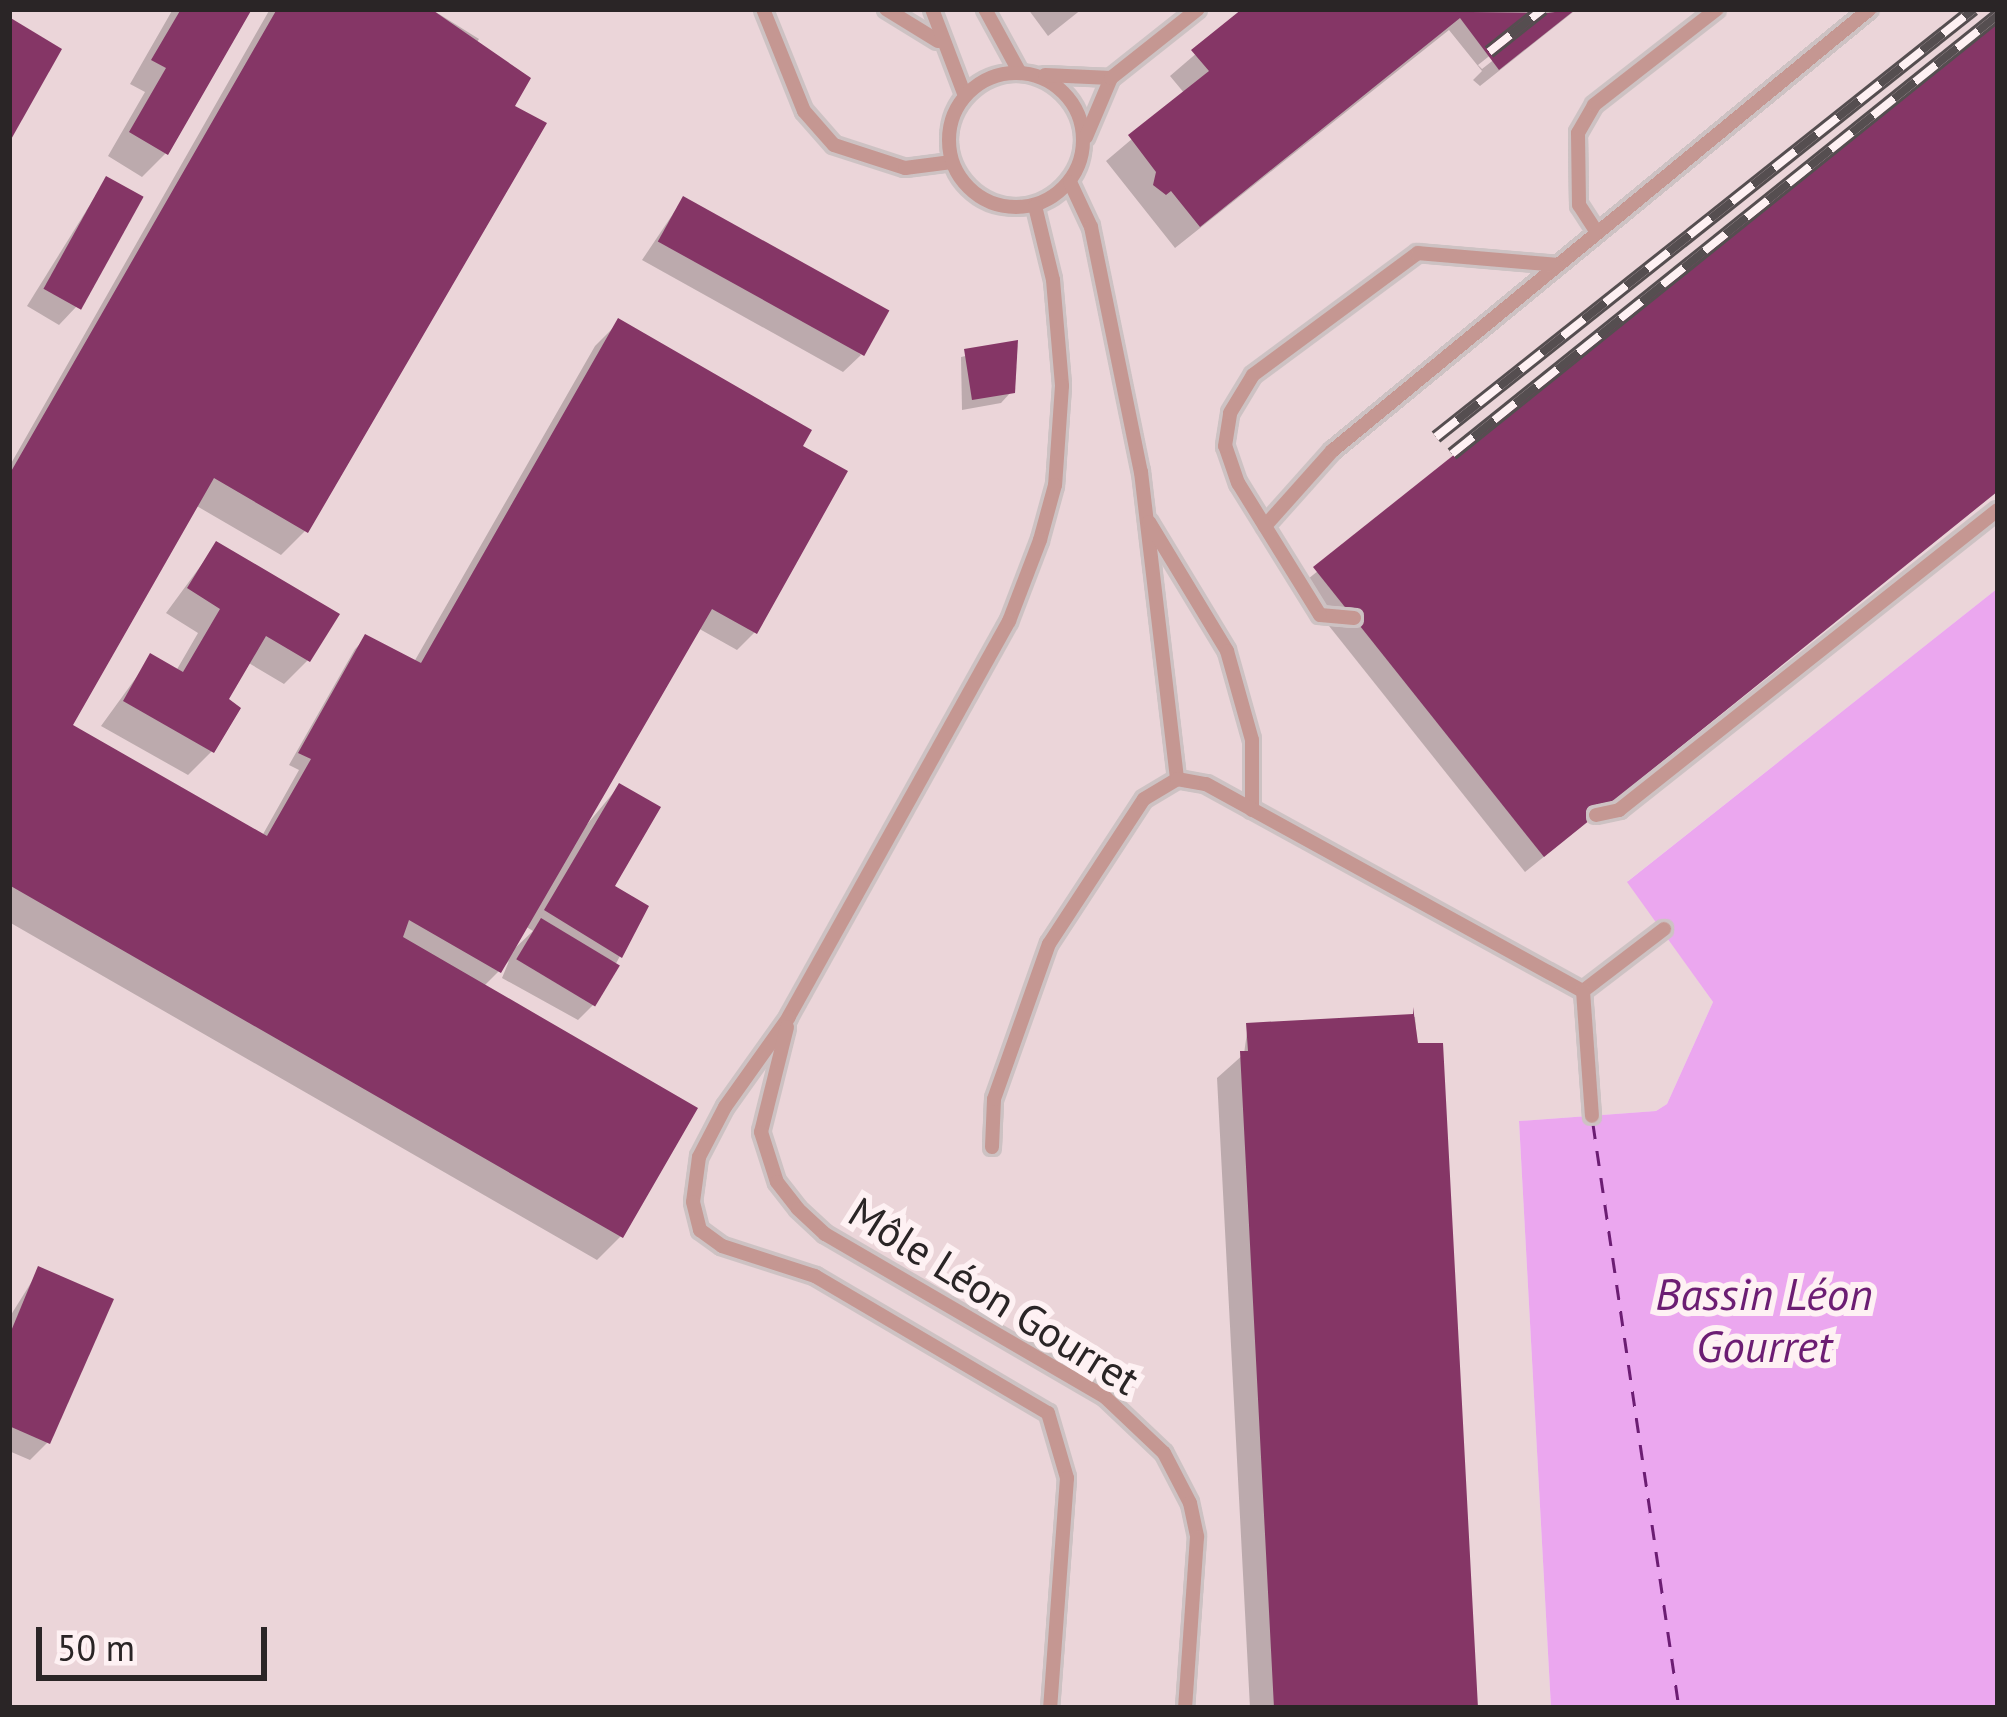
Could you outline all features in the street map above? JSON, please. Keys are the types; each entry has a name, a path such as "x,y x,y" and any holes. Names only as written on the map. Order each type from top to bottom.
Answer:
{"lane":[{"path":"763,9 804,111 834,145 905,168 952,163"},
{"path":"886,9 938,41"},
{"path":"908,9 938,41"},
{"path":"1112,78 1028,74 990,78 965,96 950,127 952,163 976,195 1013,208 1035,206 1070,182 1112,78 1198,9"},
{"path":"1596,231 1579,206 1578,133 1594,105 1717,9"},
{"path":"1265,526 1332,451 1870,9"},
{"path":"932,10 938,41 965,96"},
{"path":"988,11 1028,74 1071,100 1084,142"},
{"path":"1070,182 1091,227 1146,517 1178,779"},
{"name":"Môle Léon Gourret","path":"1035,206 1053,280 1063,386 1055,484 1040,540 1009,621 789,1017 699,1157 694,1220 722,1246 814,1276 1033,1397 1048,1413 1067,1478 1051,1708"},
{"path":"1354,618 1320,615 1265,526 1225,446 1229,413 1253,375 1418,253 1557,265"},
{"path":"1596,815 1619,810 1998,510"},
{"path":"1146,517 1227,652 1252,740 1252,810"},
{"path":"992,1147 994,1099 1049,944 1144,799 1178,779 1206,784 1583,992"},
{"path":"1583,992 1664,929"},
{"path":"1583,992 1592,1116"},
{"name":"Môle Léon Gourret","path":"789,1017 761,1132 777,1182 798,1209 825,1234 1105,1397 1164,1453 1190,1503 1197,1537 1185,1708"}],"shaded area":[{"path":"9,9 1998,9 1998,588 1628,881 1713,1002 1667,1104 1656,1111 1519,1121 1551,1708 9,1708"}],"water":[{"name":"Bassin Léon Gourret","path":"1998,588 1998,1708 1551,1708 1519,1121 1656,1111 1667,1104 1713,1002 1627,882"}],"building":[{"path":"181,9 252,9 168,155 129,132 166,68 151,60"},
{"path":"277,9 431,9 531,78 515,106 547,123 308,533 214,478 73,725 267,836 311,759 298,753 365,634 421,663 618,318 812,430 803,446 848,471 757,634 712,609 501,973 409,920 403,937 698,1108 623,1238 9,885 9,475"},
{"path":"1242,9 1548,13 1576,9 1499,70 1460,18 1200,227 1171,191 1166,195 1153,185 1156,172 1128,135 1209,71 1191,50"},
{"path":"9,17 62,49 9,143"},
{"path":"1998,22 1998,491 1544,857 1313,567"},
{"path":"106,176 144,197 81,310 43,289"},
{"path":"683,196 889,310 864,356 658,241"},
{"path":"1018,340 1015,393 972,400 964,349"},
{"path":"216,541 340,614 310,662 266,636 229,699 241,708 214,753 123,701 150,653 183,672 220,609 187,588"},
{"path":"619,783 661,807 615,886 649,906 622,958 544,910"},
{"path":"541,918 620,965 595,1007 516,959"},
{"path":"1413,1007 1418,1043 1443,1043 1478,1708 1274,1708 1240,1051 1248,1051 1246,1023 1413,1014"},
{"path":"38,1266 114,1299 50,1444 9,1426 9,1336"}],"ferry route":[{"path":"1593,1124 1679,1708"}],"railway":[{"path":"1489,52 1543,9"},
{"path":"1436,437 1974,9"},
{"path":"1452,454 1998,15"}]}
